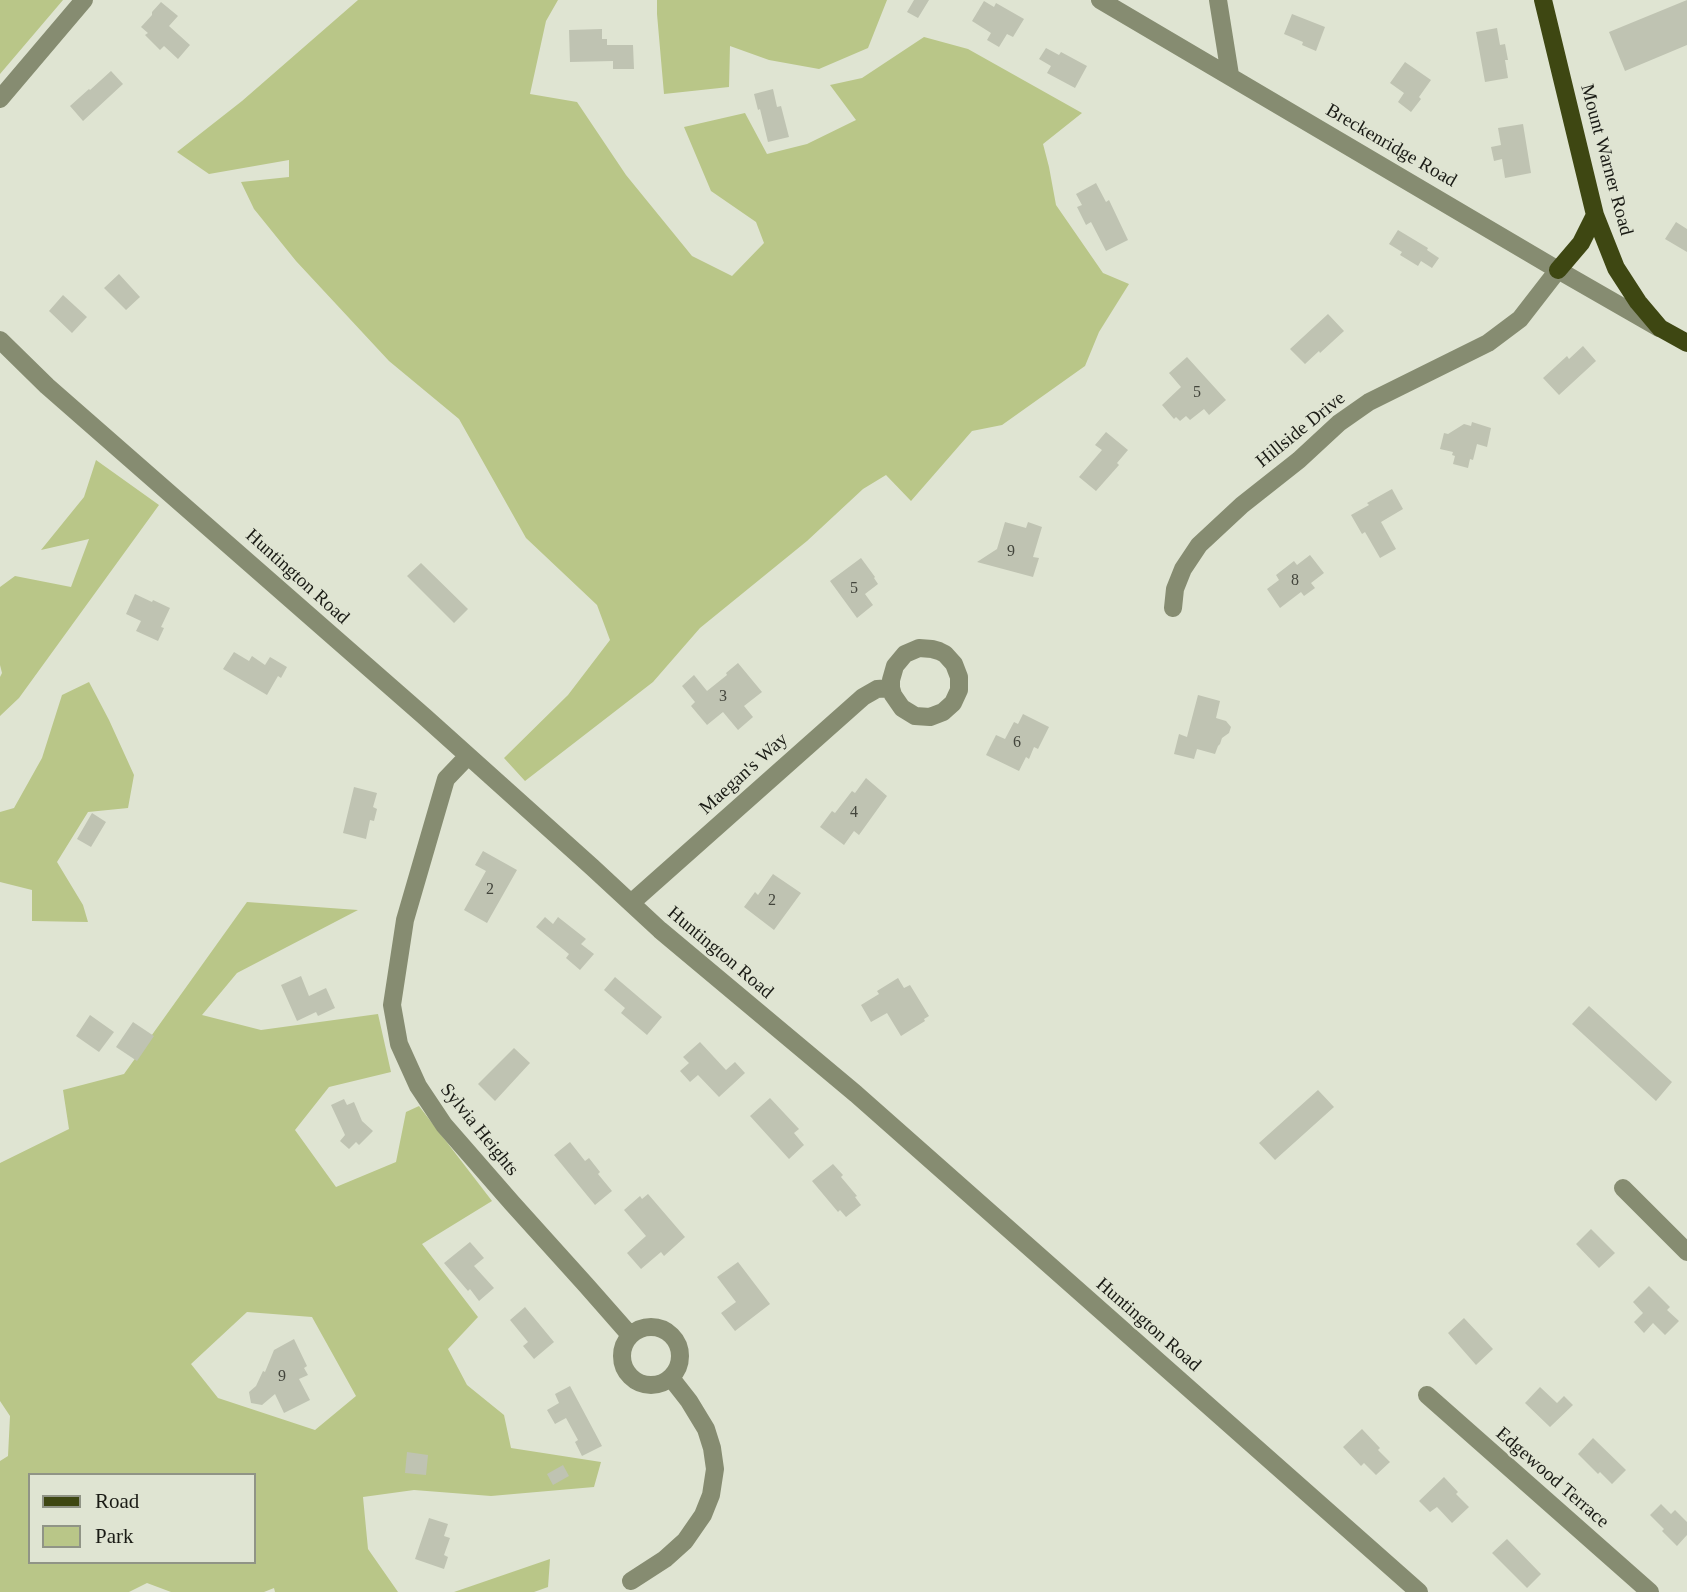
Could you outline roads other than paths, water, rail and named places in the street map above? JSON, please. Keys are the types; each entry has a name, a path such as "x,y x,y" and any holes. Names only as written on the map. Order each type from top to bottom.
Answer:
{"main road":[{"name":"Mount Warner Road","path":"1543,0 1595,215 1616,268 1660,328 1687,343"},
{"path":"1558,270 1581,243 1595,215"}],"street":[{"path":"0,99 84,0"},
{"name":"Breckenridge Road","path":"1100,0 1660,328"},
{"path":"1218,0 1230,75"},
{"name":"Hillside Drive","path":"1173,608 1175,589 1183,569 1199,545 1242,505 1299,460 1339,423 1370,402 1488,343 1520,319 1558,270"},
{"name":"Huntington Road","path":"0,340 47,386 468,756 711,974 856,1094 1419,1592"},
{"name":"Maegan's Way","path":"631,903 863,697 877,689 891,688"},
{"name":"Sylvia Heights","path":"468,756 446,779 405,920 392,1005 399,1044 418,1086 444,1125 630,1335"},
{"path":"1623,1188 1687,1252"},
{"path":"654,1327 672,1336 678,1345 680,1360 671,1378 648,1386 632,1379 624,1369 622,1357 624,1345 630,1335 639,1329 654,1327"},
{"path":"631,1581 665,1559 685,1541 703,1515 711,1495 714,1459 706,1429 671,1378"},
{"name":"Edgewood Terrace","path":"1427,1395 1650,1592"}]}
